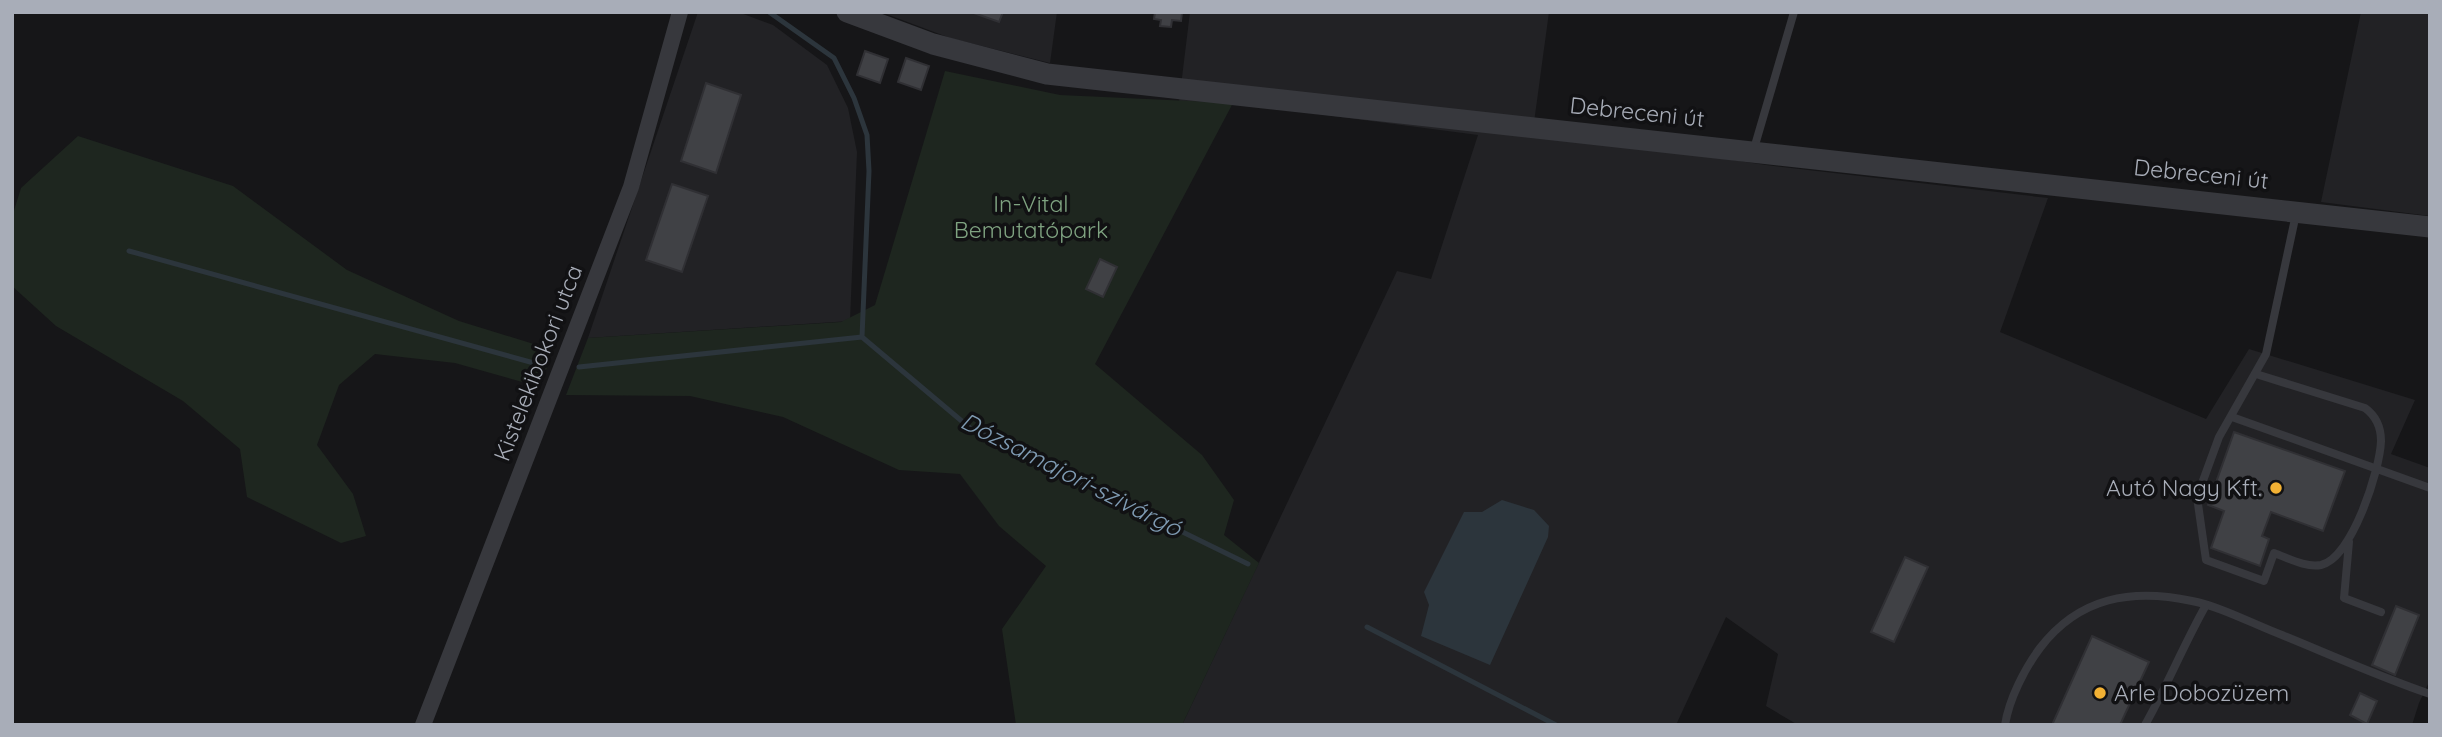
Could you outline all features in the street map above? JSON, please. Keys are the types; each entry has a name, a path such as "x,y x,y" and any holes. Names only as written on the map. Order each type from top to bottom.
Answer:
{"street":[{"name":"Kistelekibokori utca","path":"423,725 631,187 680,12"},
{"name":"Debreceni út","path":"847,12 933,44 1047,74 2430,227"}],"lane":[{"path":"1753,152 1794,12"},
{"path":"2256,374 2365,408 2380,429 2381,443 2376,468 2356,527 2340,553 2320,565 2309,565 2274,553 2264,581 2206,560 2197,497 2219,437 2266,354 2297,211"},
{"path":"2232,417 2430,488"},
{"path":"2349,541 2344,598 2381,612"},
{"path":"2005,725 2007,714 2035,654 2058,626 2076,612 2098,602 2131,597 2160,597 2206,605 2430,694"},
{"path":"2145,725 2206,605"}],"shaded area":[{"path":"698,12 738,12 773,25 827,65 848,108 857,152 850,321 588,338"},
{"path":"881,12 1057,12 1050,63 950,38"},
{"path":"1190,12 1549,12 1533,130 1766,165 2048,198 2000,332 2206,419 2249,349 2415,400 2391,454 2430,468 2430,680 2412,725 1798,725 1766,706 1778,654 1726,617 1676,725 1182,725 1397,271 1431,279 1478,135 1233,103 1179,102"},
{"path":"2361,12 2430,12 2430,216 2321,202"},
{"path":"1502,500 1534,510 1549,526 1548,537 1490,665 1421,636 1429,605 1424,592 1464,512 1482,512"}],"green space":[{"name":"In-Vital Bemutatópark","path":"945,71 1060,95 1233,103 1095,364 1202,455 1234,500 1224,535 1259,563 1182,725 1016,725 1002,629 1046,566 999,526 960,474 899,470 783,417 690,396 566,395 588,338 841,322 875,305"},
{"path":"78,136 233,186 347,270 459,321 553,350 540,387 455,363 375,354 339,385 317,445 353,494 366,536 341,543 247,497 240,449 183,401 56,326 12,286 12,217 21,188"}],"building":[{"path":"971,12 1003,12 999,22"},
{"path":"1155,12 1182,12 1181,21 1172,20 1171,27 1160,26 1161,20 1154,19"},
{"path":"865,51 888,59 880,83 857,75"},
{"path":"906,58 929,66 921,90 898,82"},
{"path":"706,83 741,95 716,173 681,161"},
{"path":"672,184 708,196 682,272 646,260"},
{"path":"1100,259 1117,267 1103,297 1086,289"},
{"name":"Autó Nagy Kft.","path":"2234,432 2345,471 2323,531 2271,512 2262,536 2269,539 2260,566 2211,548 2224,511 2208,505"},
{"path":"1905,557 1928,567 1894,642 1871,632"},
{"path":"2396,606 2419,615 2395,675 2372,665"},
{"name":"Arle Dobozüzem","path":"2092,636 2149,662 2120,725 2052,725"},
{"path":"2360,693 2377,701 2367,724 2350,715"}],"waterway":[{"name":"Dózsamajori-szivárgó","path":"769,12 834,58 854,98 867,135 869,171 862,337 970,428 1248,564"},
{"path":"129,251 541,365"},
{"path":"579,367 862,337"},
{"name":"Dózsamajori-szivárgó","path":"1367,627 1556,725"}],"place":[{"name":"Autó Nagy Kft.","path":"2276,488"},
{"name":"Arle Dobozüzem","path":"2100,693"}]}
